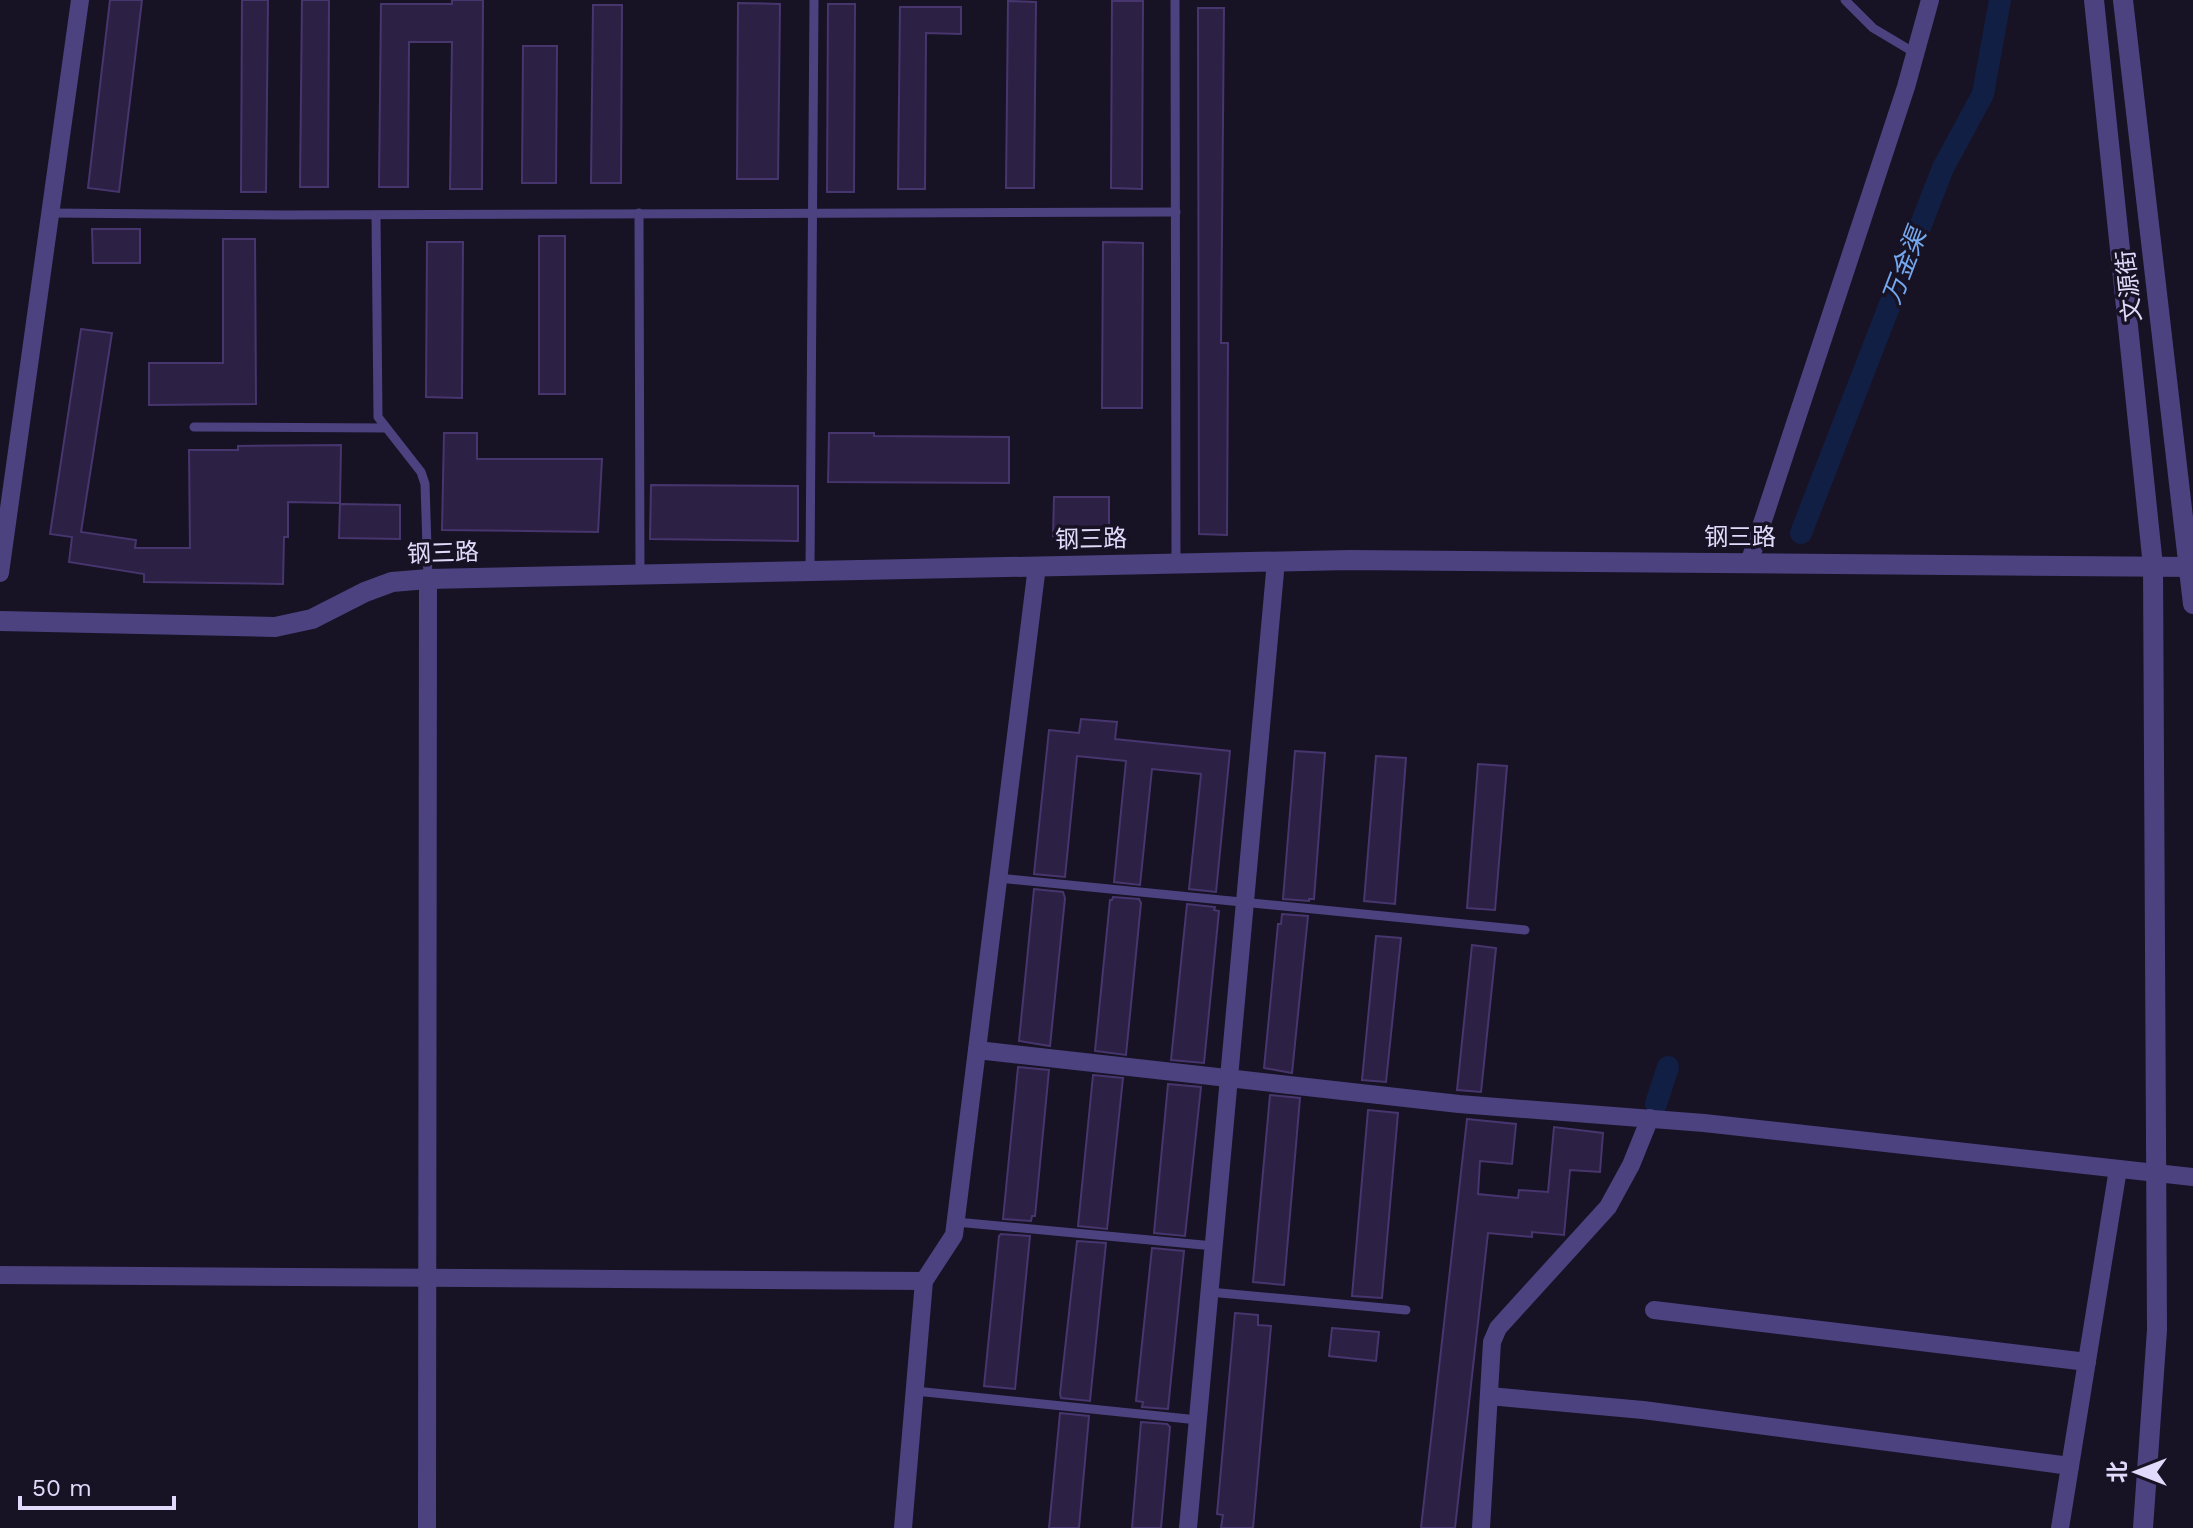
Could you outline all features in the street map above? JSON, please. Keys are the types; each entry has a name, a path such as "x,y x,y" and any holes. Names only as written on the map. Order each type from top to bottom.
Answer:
{"street":[{"path":"0,573 80,0"},
{"path":"1749,563 1916,53 1930,0"},
{"name":"文源街","path":"2094,0 2153,566 2157,1330 2143,1528"},
{"name":"文源街","path":"2123,0 2193,604"},
{"path":"1188,1528 1276,561"},
{"name":"钢三路","path":"0,621 275,627 312,619 392,582 428,579 1276,561 2190,567"},
{"path":"903,1528 924,1281 954,1235 1037,566"},
{"path":"427,1528 428,579"},
{"path":"977,1050 1459,1104 1650,1118 2193,1177"},
{"path":"1481,1528 1492,1342 1498,1328 1608,1207 1631,1165 1650,1118"},
{"path":"2060,1528 2118,1169"},
{"path":"0,1275 924,1281"},
{"path":"1654,1310 2087,1362"},
{"path":"1489,1396 1643,1410 2070,1466"}],"lane":[{"path":"810,571 814,0"},
{"path":"1175,0 1176,563"},
{"path":"1845,0 1873,28 1916,53"},
{"path":"50,213 1176,212"},
{"path":"639,213 640,574"},
{"path":"376,215 378,417 421,472 425,484 428,579"},
{"path":"194,427 386,428"},
{"path":"998,878 1525,930"},
{"path":"956,1222 1214,1246"},
{"path":"1209,1292 1406,1310"},
{"path":"915,1391 1198,1420"}],"building":[{"path":"110,0 142,0 119,192 88,188"},
{"path":"242,0 268,0 266,192 241,192"},
{"path":"302,0 329,0 328,187 300,187"},
{"path":"452,0 483,0 482,189 450,189 452,42 409,42 408,187 379,187 381,4 452,4"},
{"path":"1008,1 1036,2 1034,188 1006,188"},
{"path":"1112,1 1143,1 1142,189 1111,188"},
{"path":"738,3 780,4 778,179 737,179"},
{"path":"828,4 855,4 854,192 827,192"},
{"path":"593,5 622,5 621,183 591,183"},
{"path":"900,7 961,7 961,34 926,33 925,189 898,189"},
{"path":"1198,8 1224,8 1221,343 1228,343 1227,535 1199,534"},
{"path":"523,46 557,46 556,183 522,183"},
{"path":"92,229 140,229 140,263 93,263"},
{"path":"539,236 565,236 565,394 539,394"},
{"path":"223,239 255,239 256,404 149,405 149,363 223,363"},
{"path":"427,242 463,242 462,398 426,397"},
{"path":"1103,242 1143,243 1142,408 1102,408"},
{"path":"81,329 112,333 81,532 136,540 135,548 190,548 189,450 341,445 340,503 288,502 283,584 144,582 144,574 69,562 72,537 50,534"},
{"path":"444,433 477,433 477,459 602,459 598,532 442,530"},
{"path":"829,433 1009,437 1009,483 828,482"},
{"path":"651,485 798,486 798,541 650,539"},
{"path":"1054,497 1109,497 1109,537 1053,536"},
{"path":"340,504 400,505 400,539 339,538"},
{"path":"1081,719 1117,722 1115,739 1230,751 1216,892 1189,889 1201,774 1152,769 1140,885 1114,882 1126,761 1077,756 1065,877 1034,874 1049,730 1079,733"},
{"path":"1295,751 1325,753 1314,899 1309,901 1283,899"},
{"path":"1376,756 1406,758 1395,904 1364,901"},
{"path":"1478,764 1507,766 1495,910 1467,908"},
{"path":"1034,889 1063,892 1065,898 1050,1046 1019,1041"},
{"path":"1113,897 1139,899 1141,903 1126,1055 1095,1051 1110,900"},
{"path":"1187,904 1215,907 1214,910 1219,911 1204,1063 1171,1060"},
{"path":"1282,914 1308,916 1292,1073 1264,1068 1278,924 1281,924"},
{"path":"1376,936 1401,938 1386,1082 1362,1080"},
{"path":"1472,945 1496,948 1481,1092 1457,1090"},
{"path":"1018,1067 1049,1070 1035,1216 1031,1221 1003,1219"},
{"path":"1093,1075 1123,1078 1107,1229 1078,1226"},
{"path":"1168,1084 1201,1087 1185,1236 1154,1233"},
{"path":"1270,1095 1300,1098 1284,1285 1253,1282"},
{"path":"1368,1110 1398,1113 1382,1298 1352,1296"},
{"path":"1467,1119 1516,1124 1512,1164 1480,1161 1478,1194 1518,1198 1519,1190 1548,1192 1554,1127 1603,1133 1600,1172 1570,1170 1564,1235 1532,1232 1532,1237 1488,1233 1455,1528 1421,1528"},
{"path":"1001,1234 1030,1236 1015,1389 984,1386"},
{"path":"1077,1241 1106,1243 1090,1401 1061,1398 1060,1394"},
{"path":"1152,1248 1184,1251 1168,1409 1142,1407 1143,1402 1136,1401"},
{"path":"1235,1313 1258,1315 1258,1325 1271,1326 1253,1528 1221,1528 1223,1515 1217,1514"},
{"path":"1332,1328 1379,1332 1376,1361 1329,1356"},
{"path":"1060,1413 1089,1416 1079,1528 1049,1528"},
{"path":"1141,1422 1167,1424 1170,1427 1161,1528 1132,1528"}],"waterway":[{"name":"万金渠","path":"1801,533 1943,168 1983,94 2000,0"},
{"name":"万金渠","path":"1656,1104 1668,1067"}]}
